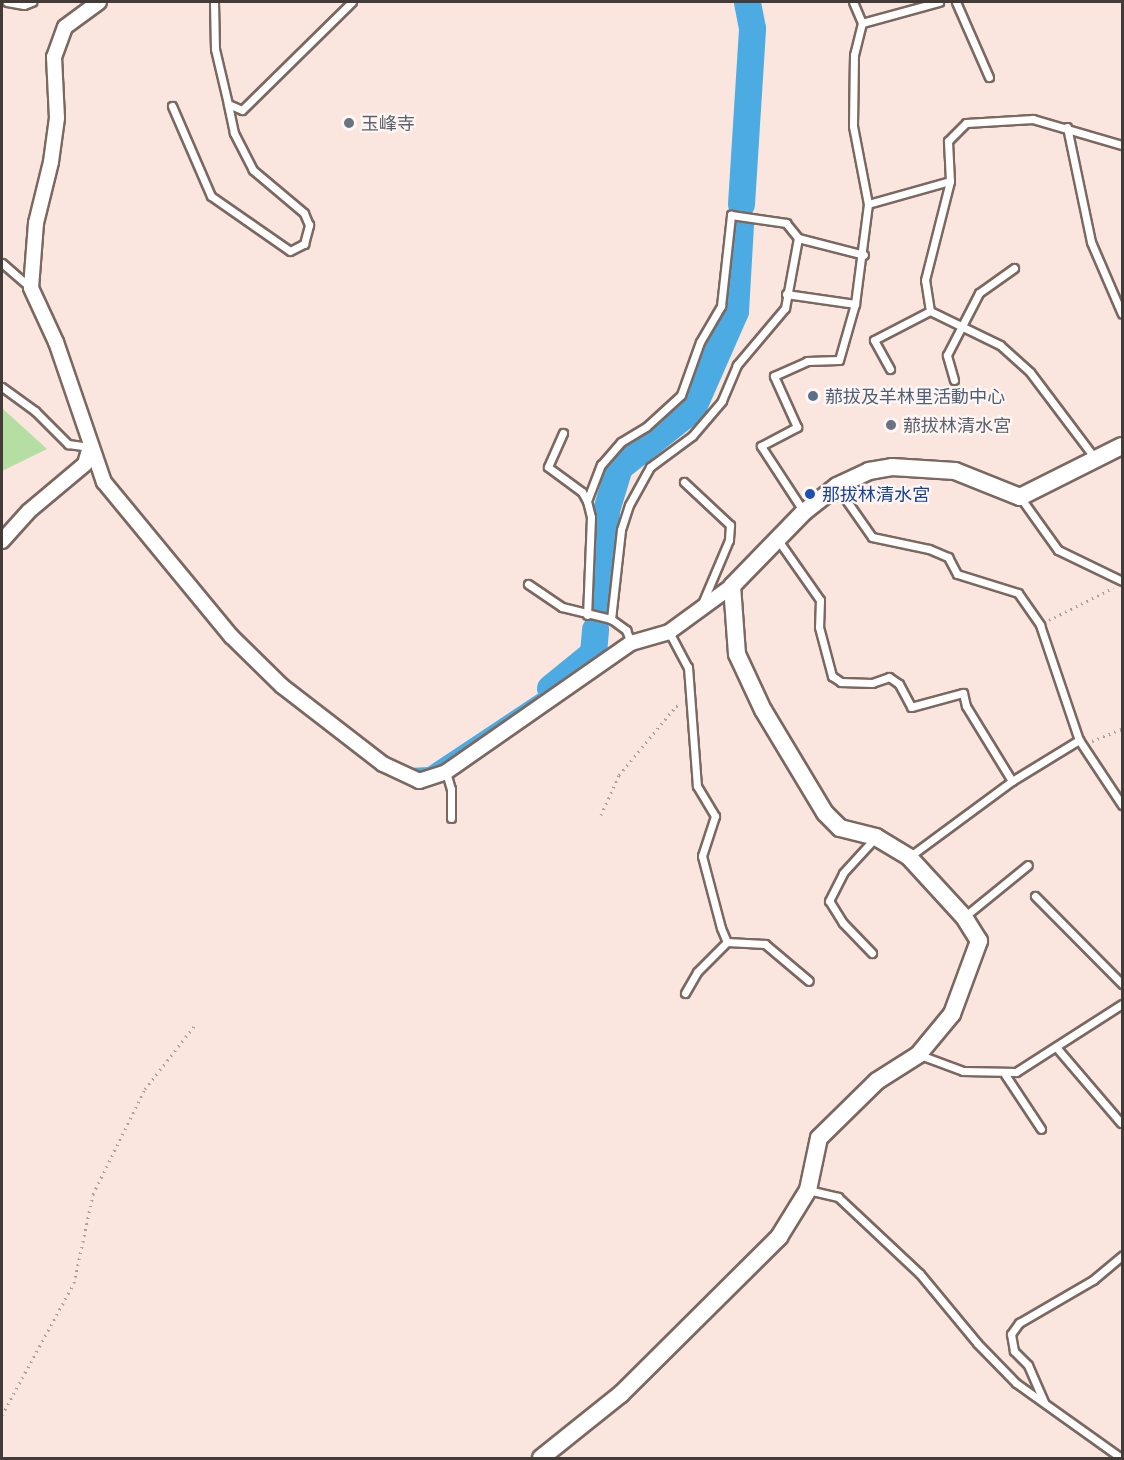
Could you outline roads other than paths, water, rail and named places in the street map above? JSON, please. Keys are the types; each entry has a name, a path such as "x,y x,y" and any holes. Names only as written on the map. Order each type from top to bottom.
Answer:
{"street":[{"path":"99,2 65,27 54,57 57,118 51,162 36,224 31,288 60,352 90,447 104,482 231,636 282,686 383,764 419,781 446,772 631,643 669,632 699,611 732,586 776,538 837,486 869,471 925,468 955,471 1020,497 1094,457 1122,446"},
{"path":"2,541 28,511 85,464 90,447"},
{"path":"541,1458 621,1394 779,1237 808,1190 819,1138 877,1080 918,1055 952,1014 979,940 964,917 909,857 876,837 840,828 825,813 763,710 737,654 732,586"}],"lane":[{"path":"7,2 24,5 32,2"},
{"path":"172,106 211,196 290,250 304,244 309,225 304,213 254,170 234,133 215,50 214,2"},
{"path":"228,104 242,110 352,2"},
{"path":"804,512 761,447 797,427 774,376 807,361 839,360 855,304 864,255 868,204 853,126 854,55 862,23 853,2"},
{"path":"862,23 939,2"},
{"path":"956,2 989,77"},
{"path":"930,311 925,280 950,181 948,141 966,123 1033,119 1122,145"},
{"path":"1066,127 1091,242 1122,314"},
{"path":"868,204 950,181"},
{"path":"587,501 601,465 621,442 646,427 681,395 700,342 721,306 731,215 786,223 798,238 864,255"},
{"path":"611,619 621,530 628,505 650,467 692,436 722,401 737,365 779,318 785,308 798,238"},
{"path":"2,263 31,288"},
{"path":"954,380 947,355 979,293 1014,268"},
{"path":"786,294 855,304"},
{"path":"930,311 1000,345 1030,372 1094,457"},
{"path":"890,369 874,340 930,311"},
{"path":"2,387 35,411 68,444 90,447"},
{"path":"563,433 548,467 582,492 587,501 591,518 587,615"},
{"path":"684,482 730,525 729,540 699,611"},
{"path":"837,486 872,537 929,549 948,557 957,574 1018,593 1040,625 1080,742 1122,805"},
{"path":"1020,497 1058,550 1122,582"},
{"path":"776,538 819,600 819,627 832,676 841,682 872,682 889,677 899,684 911,707 963,693 966,706 1012,781"},
{"path":"528,584 562,607 587,615 611,619 626,630 631,643"},
{"path":"669,632 688,667 697,786 715,816 702,856 727,942"},
{"path":"909,857 1012,781 1080,742"},
{"path":"446,772 451,789 451,818"},
{"path":"872,953 843,923 829,901 843,873 876,837"},
{"path":"964,917 1028,865"},
{"path":"1035,896 1122,984"},
{"path":"685,993 697,972 727,942 765,944 809,981"},
{"path":"918,1055 963,1071 1016,1072 1122,1004"},
{"path":"1056,1047 1121,1123"},
{"path":"1004,1073 1041,1129"},
{"path":"808,1190 838,1197 888,1241 976,1343 1016,1383 1121,1458"},
{"path":"1044,1402 1028,1365 1014,1351 1011,1334 1019,1323 1093,1280 1122,1256"}],"waterway":[{"path":"741,204 752,28 747,2"},
{"path":"598,604 606,510 619,467 692,409 735,311 740,223"},
{"path":"550,688 593,653 595,629"},
{"path":"409,770 428,769 550,688"}],"place":[{"name":"玉峰寺","path":"349,123"},
{"name":"𦰡拔及羊林里活動中心","path":"813,396"},
{"name":"𦰡拔林清水宮","path":"891,425"},
{"name":"那拔林清水宮","path":"810,494"}]}
